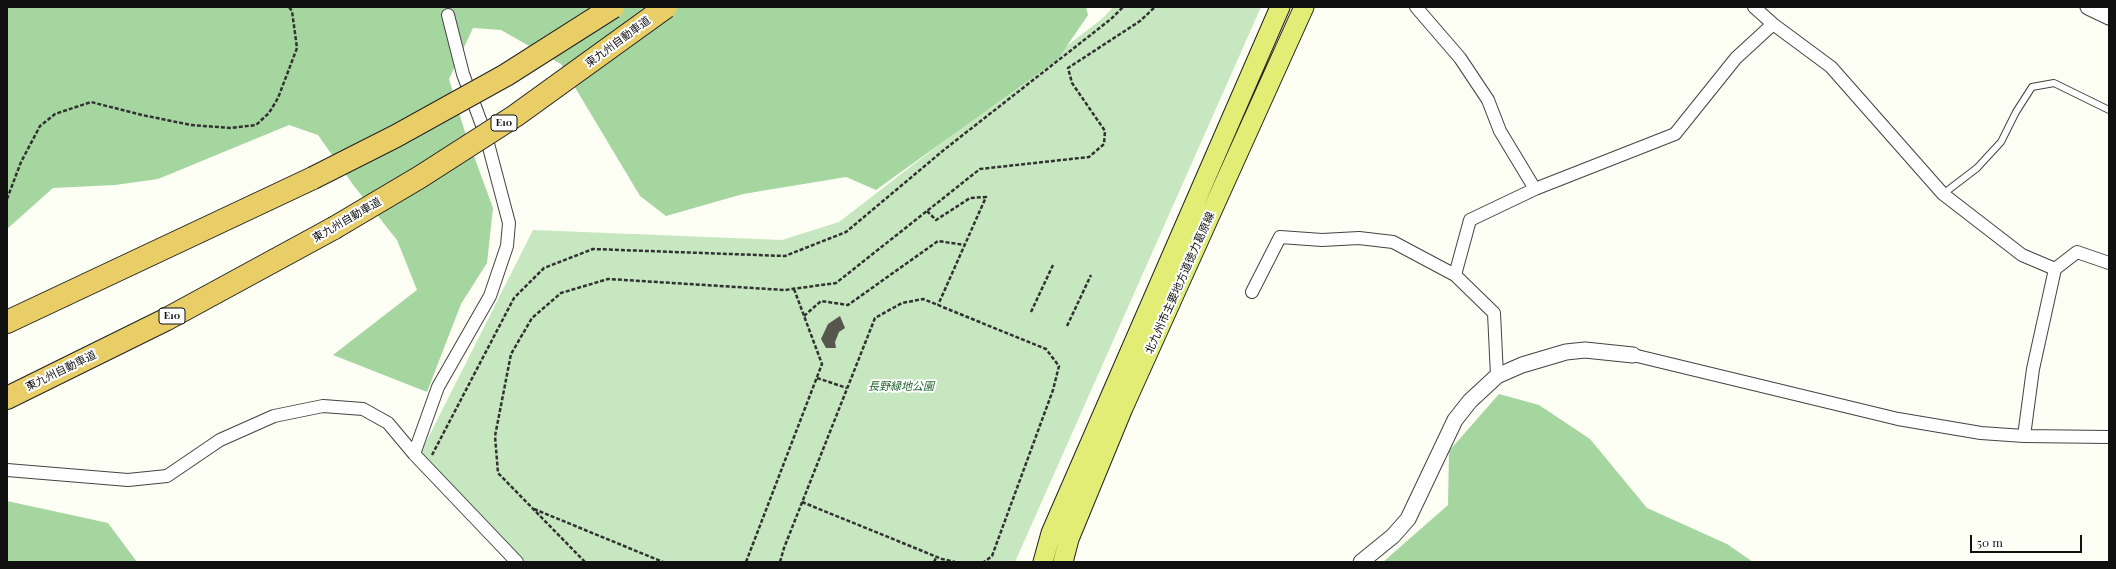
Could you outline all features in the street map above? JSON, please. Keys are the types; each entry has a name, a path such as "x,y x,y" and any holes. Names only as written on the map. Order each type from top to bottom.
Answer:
{"highway":[{"path":"7,322 313,178 396,136 506,75 614,7"},
{"name":"東九州自動車道","path":"7,398 165,320 334,228 420,177 515,116 666,7"}],"main road":[{"name":"北九州市主要地方道徳力葛原線","path":"1043,562 1051,533 1280,7"},
{"name":"北九州市主要地方道徳力葛原線","path":"1063,562 1069,539 1123,408 1304,7"}],"street":[{"path":"1416,7 1460,58 1488,100 1500,131 1535,189"},
{"path":"1754,7 1772,24 1831,68 1943,194 2022,255 2055,269"},
{"path":"2088,7 2109,17"},
{"path":"414,454 438,387 490,296 507,246 509,222 486,136 463,74 448,15"},
{"path":"1455,275 1470,220 1535,189 1675,134 1736,58 1772,24"},
{"path":"1252,292 1280,237 1322,240 1359,238 1393,242 1455,275 1494,313 1497,376"},
{"path":"2024,436 2032,369 2055,269 2077,252 2109,263"},
{"path":"1361,562 1393,536 1408,519 1456,420 1470,401 1497,376 1522,365 1566,352 1585,350 1633,355 1898,419 1981,433 2024,436 2109,437"},
{"path":"7,470 128,480 167,476 220,440 274,416 323,406 363,409 388,423 414,454 517,562"}],"lane":[{"path":"1943,194 1976,168 2001,142 2016,112 2032,87 2054,83 2109,110"}],"path":[{"path":"7,199 21,162 40,126 55,114 91,102 142,115 191,125 231,128 256,125 269,113 278,98 297,48 292,11 289,7"},
{"path":"426,466 514,298 544,268 593,249 785,256 846,232 945,150 1111,19 1123,7"},
{"path":"585,562 498,473 495,436 511,354 532,318 561,293 608,280 794,289 836,283 980,169 1089,157 1104,144 1105,131 1072,83 1068,68 1140,21 1155,7"},
{"path":"927,211 936,220 970,198 986,197 938,306"},
{"path":"804,316 821,302 848,305 938,241 965,244"},
{"path":"1031,312 1053,265"},
{"path":"1067,326 1091,275"},
{"path":"746,562 822,364 794,289"},
{"path":"780,562 802,502 875,318 902,303 923,299 1046,350 1059,366 1053,390 992,556 984,562"},
{"path":"817,378 847,388"},
{"path":"802,502 937,556 956,562"},
{"path":"532,508 663,562"},
{"path":"934,562 937,556"}],"green space":[{"path":"7,7 1086,7 1088,15 1058,59 876,190 846,177 743,194 666,216 640,196 561,64 501,30 473,28 449,79 464,129 493,208 487,263 461,304 427,392 333,355 417,290 397,240 354,186 318,135 289,125 158,179 115,185 53,188 7,229"},
{"name":"長野緑地公園","path":"1113,7 1261,7 1015,562 520,562 421,452 533,230 782,240 839,222 1103,18"},
{"path":"1499,394 1539,405 1590,439 1647,508 1727,544 1753,562 1383,562 1448,505 1449,451"},
{"path":"7,501 108,523 137,562 7,562"}],"building":[{"path":"840,316 845,328 839,332 835,342 836,348 826,348 821,339 828,324"}]}
